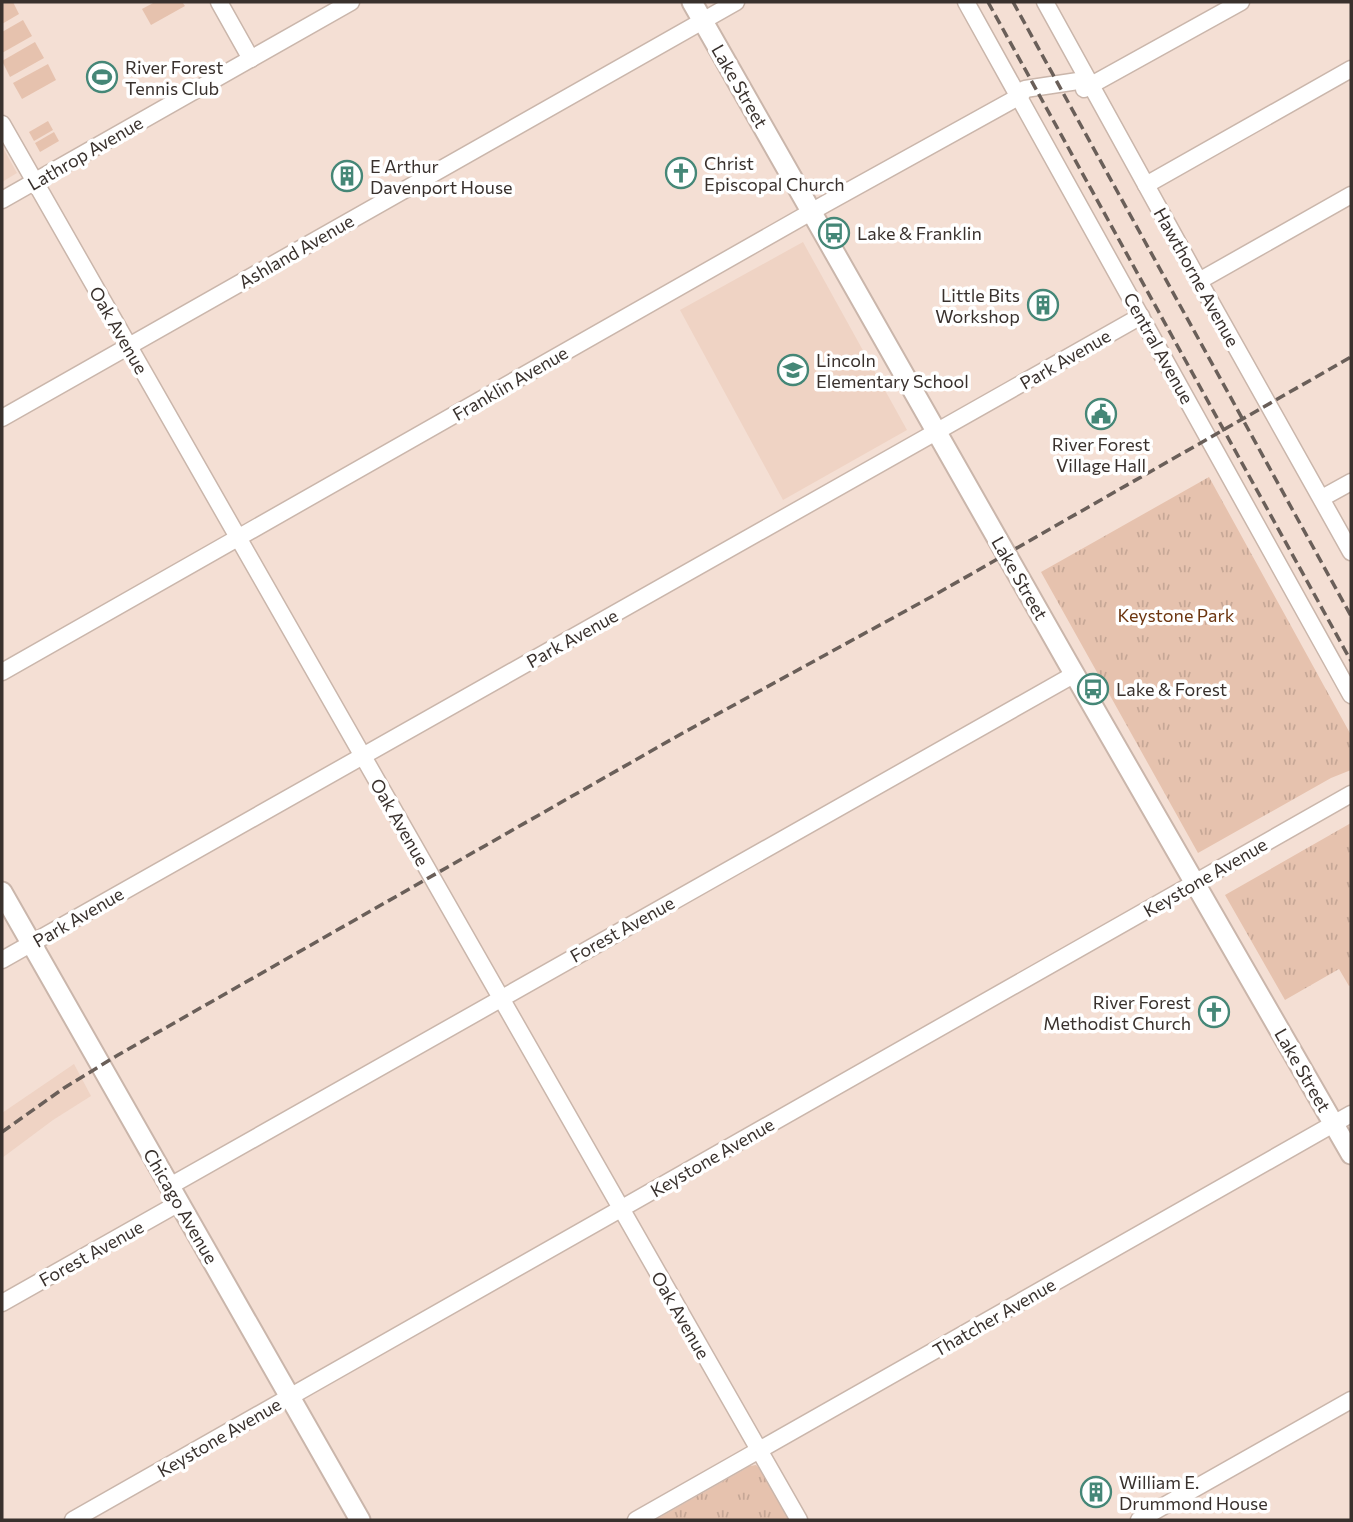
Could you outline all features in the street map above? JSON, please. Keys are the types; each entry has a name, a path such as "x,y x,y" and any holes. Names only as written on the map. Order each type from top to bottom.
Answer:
{"main road":[{"name":"Lake Street","path":"692,2 1195,883 1343,1119 1351,1154"},
{"name":"Chicago Avenue","path":"2,892 360,1520"}],"street":[{"path":"219,2 250,59"},
{"name":"Lathrop Avenue","path":"2,200 351,2"},
{"name":"Ashland Avenue","path":"2,418 736,2"},
{"name":"Central Avenue","path":"966,2 1351,695"},
{"name":"Hawthorne Avenue","path":"1045,2 1351,552"},
{"name":"Franklin Avenue","path":"2,672 1020,96 1025,89 1078,81 1091,84 1241,2"},
{"path":"1146,185 1351,69"},
{"name":"Oak Avenue","path":"2,124 799,1520"},
{"path":"1199,281 1351,195"},
{"name":"Park Avenue","path":"2,960 1141,316"},
{"path":"1322,498 1351,482"},
{"name":"Forest Avenue","path":"2,1303 174,1195 500,998 1075,674"},
{"name":"Keystone Avenue","path":"74,1520 1351,794"},
{"name":"Thatcher Avenue","path":"636,1520 1343,1119"},
{"path":"1139,1520 1351,1400"}],"shaded area":[{"path":"2,146 17,173 2,182"},
{"name":"Lincoln Elementary School","path":"803,242 907,430 783,500 680,310"},
{"path":"74,1064 91,1096 2,1158 2,1113"}],"green space":[{"path":"13,2 19,14 2,24 2,3"},
{"path":"155,2 182,2 185,6 151,25 142,9"},
{"path":"23,20 32,36 2,53 2,32"},
{"path":"35,42 44,58 10,77 2,61"},
{"path":"48,64 56,80 22,99 13,83"},
{"path":"48,121 53,130 34,141 29,132"},
{"path":"54,132 59,141 40,152 35,143"},
{"name":"Keystone Park","path":"1209,477 1351,735 1351,770 1331,778 1198,853 1041,572"},
{"path":"1351,823 1351,985 1349,986 1339,969 1285,1000 1225,895"},
{"path":"756,1465 763,1472 791,1520 655,1520 750,1466"}],"railway":[{"path":"988,2 1351,661"},
{"path":"1013,2 1351,616"},
{"path":"2,1132 64,1088 118,1055 1351,357"}],"place":[{"name":"River Forest Tennis Club","path":"102,77"},
{"name":"Christ Episcopal Church","path":"681,173"},
{"name":"E Arthur Davenport House","path":"347,176"},
{"name":"Lake & Franklin","path":"834,233"},
{"name":"Little Bits Workshop","path":"1043,305"},
{"name":"Lincoln Elementary School","path":"793,370"},
{"name":"River Forest Village Hall","path":"1101,414"},
{"name":"Lake & Forest","path":"1093,689"},
{"name":"River Forest Methodist Church","path":"1214,1012"},
{"name":"William E. Drummond House","path":"1096,1492"}]}
